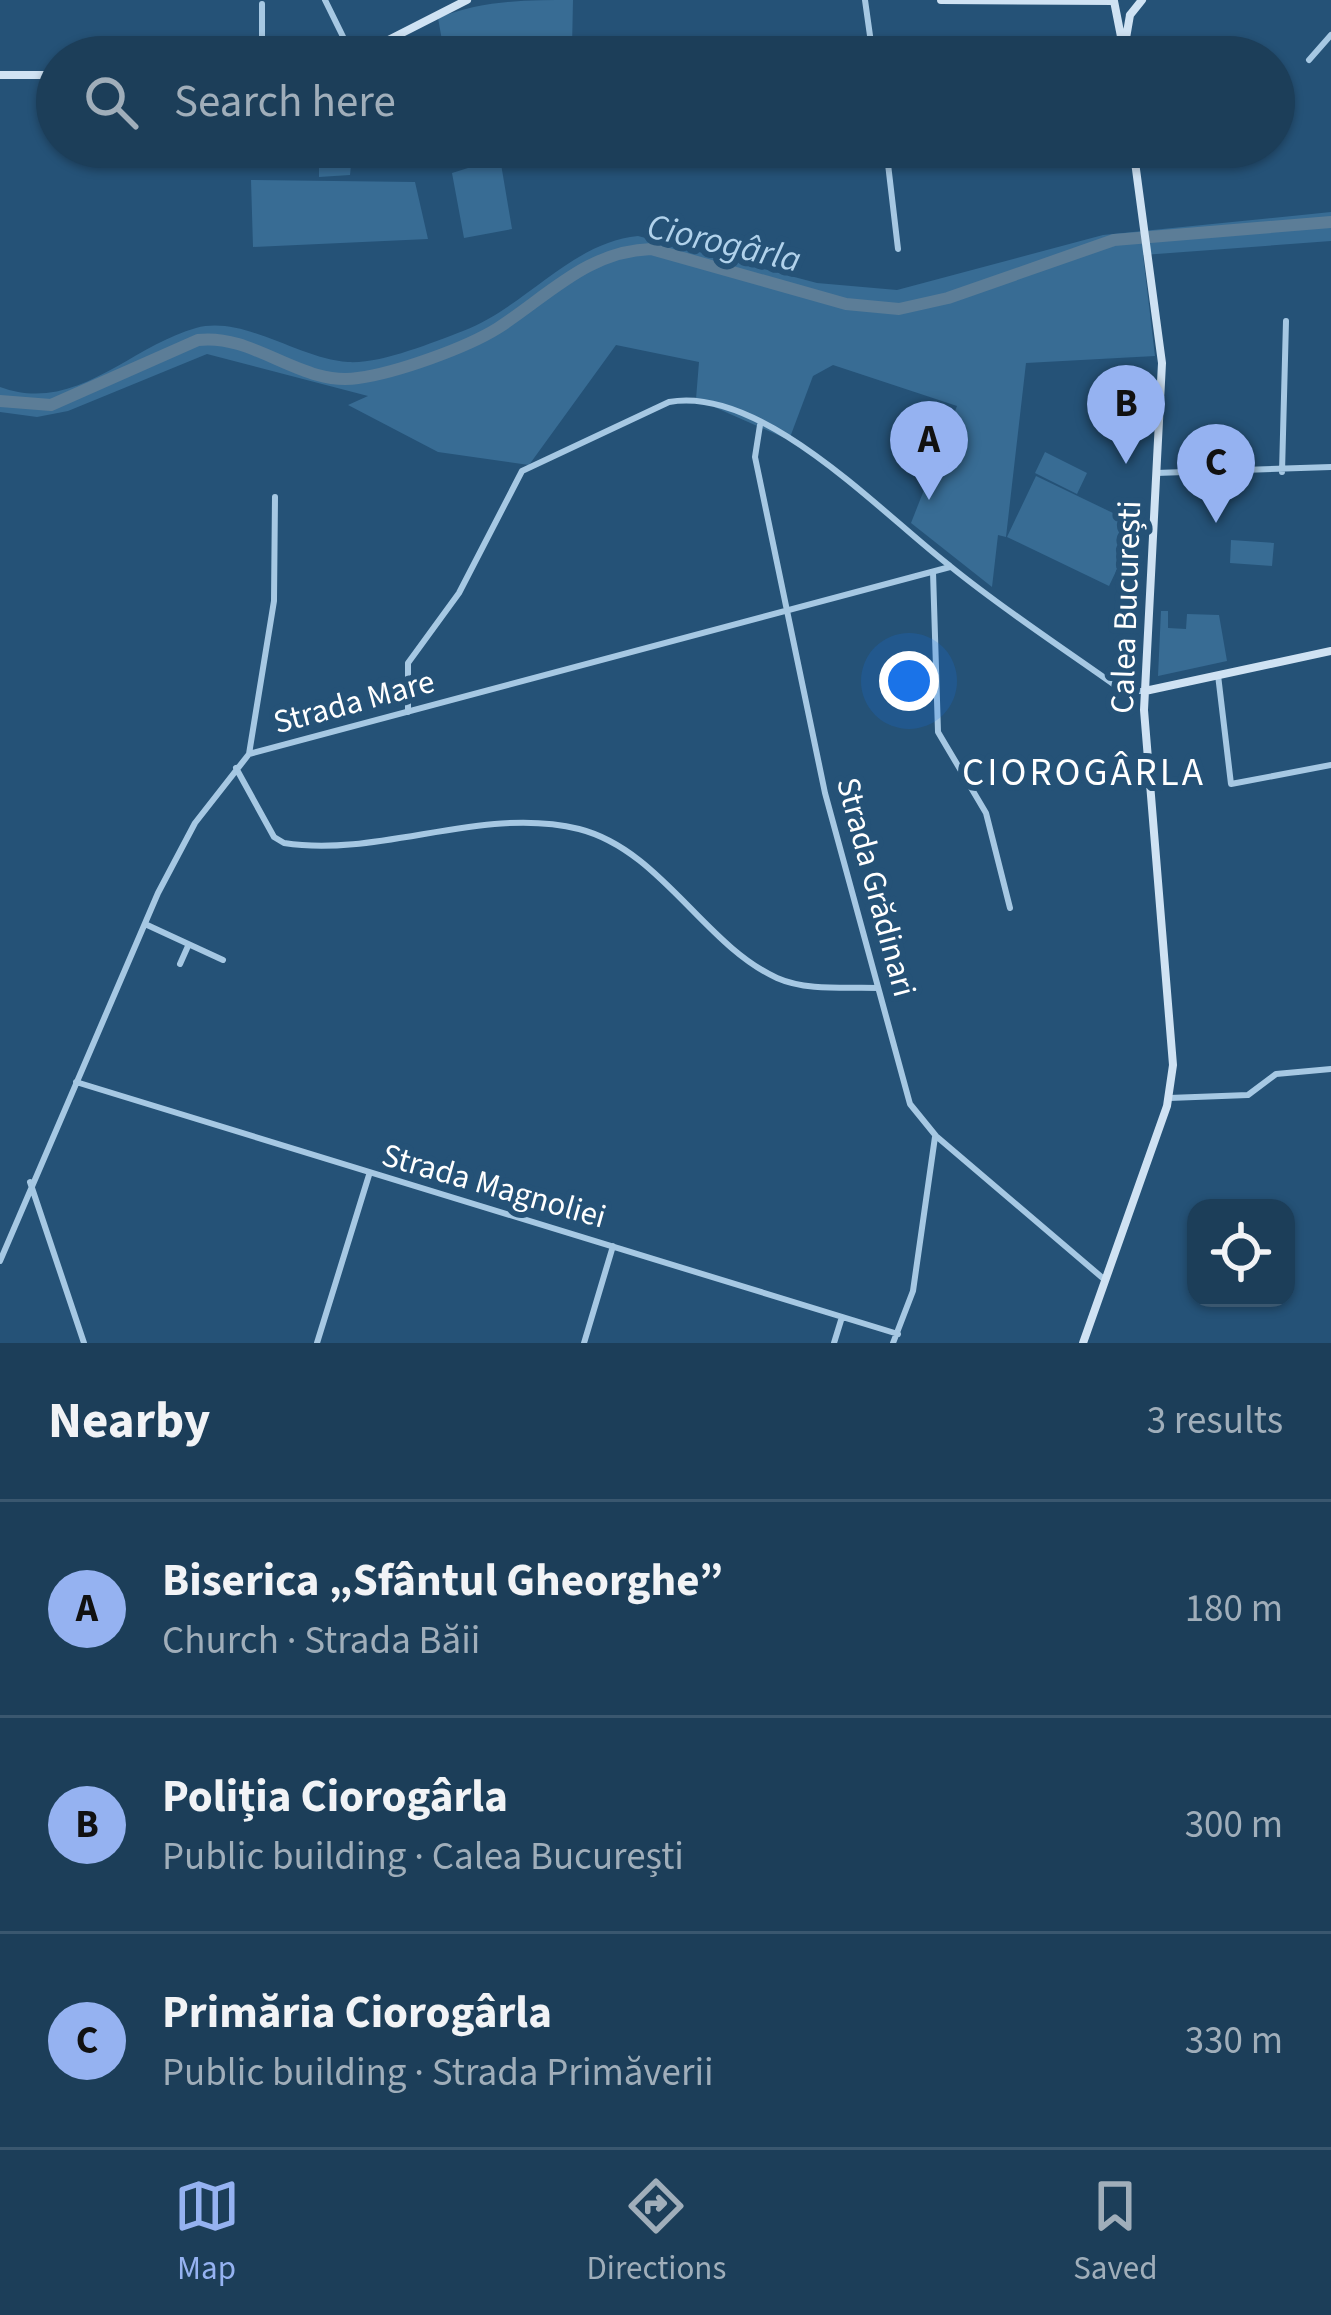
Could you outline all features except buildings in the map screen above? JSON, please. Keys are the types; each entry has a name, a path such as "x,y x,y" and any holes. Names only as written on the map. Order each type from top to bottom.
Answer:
{"main road":[{"path":"396,36 467,0"},
{"path":"940,0 1114,0 1126,14 1125,36"},
{"path":"1126,14 1142,0"},
{"path":"0,75 36,75"},
{"name":"Calea București","path":"1082,1343 1169,1098 1173,1049 1144,692 1162,363 1136,168"},
{"path":"1144,692 1331,651"}],"street":[{"path":"326,0 344,36"},
{"path":"865,0 871,36"},
{"path":"262,4 262,36"},
{"path":"1309,60 1331,35"},
{"path":"888,168 898,249"},
{"path":"1282,472 1286,321"},
{"path":"408,712 408,663 459,593 522,471 669,402 708,401 760,424 838,473 950,567 1123,692 1144,692"},
{"name":"Strada Grădinari","path":"760,424 755,457 824,793 906,1094 936,1136 1106,1280"},
{"path":"1156,473 1331,467"},
{"path":"249,754 274,601 275,497"},
{"name":"Strada Mare","path":"0,1261 144,924 195,823 249,754 950,567"},
{"path":"932,572 938,732 986,813 1010,908"},
{"path":"1218,675 1231,784 1331,764"},
{"path":"236,768 274,837 284,843 386,841 521,825 577,829 628,853 778,978 878,988"},
{"path":"144,924 223,960"},
{"path":"180,964 188,944"},
{"path":"1169,1098 1248,1095 1276,1074 1331,1069"},
{"name":"Strada Magnoliei","path":"76,1082 842,1317 896,1339"},
{"path":"896,1339 913,1291 930,1145 936,1136"},
{"path":"316,1343 369,1174"},
{"path":"30,1182 84,1343"},
{"path":"584,1343 613,1246"},
{"path":"834,1343 842,1317"}],"shaded area":[{"path":"573,0 572,36 441,36 438,18 488,4"},
{"path":"319,168 351,168 350,175 319,177"},
{"path":"502,168 512,229 464,238 452,173"},
{"path":"251,180 415,182 428,239 253,247"},
{"path":"1331,212 1331,241 1143,255 1155,356 1026,363 1006,537 998,535 992,587 911,523 957,406 833,365 813,376 789,440 696,399 699,362 616,345 529,465 438,452 348,405 368,396 207,354 68,411 37,417 0,412 0,387 27,393 78,385 196,328 233,327 348,362 390,356 486,320 591,250 638,236 817,283 897,290 1103,235"},
{"path":"1045,452 1087,473 1077,494 1035,473"},
{"path":"1036,476 1138,525 1109,586 1007,537"},
{"path":"1231,540 1274,543 1272,566 1230,563"},
{"path":"1161,611 1168,611 1168,628 1186,629 1187,614 1219,615 1227,661 1158,676"}],"waterway":[{"name":"Ciorogârla","path":"0,401 51,405 198,340 239,344 337,379 374,375 430,359 484,336 588,266 628,252 651,249 846,304 899,309 948,298 1114,240 1331,222"}],"place":[{"name":"Poliția Ciorogârla","path":"1126,464"},
{"name":"Biserica „Sfântul Gheorghe”","path":"929,500"},
{"name":"Primăria Ciorogârla","path":"1216,523"}],"district":[{"name":"CIOROGÂRLA","path":"1084,773"}]}
